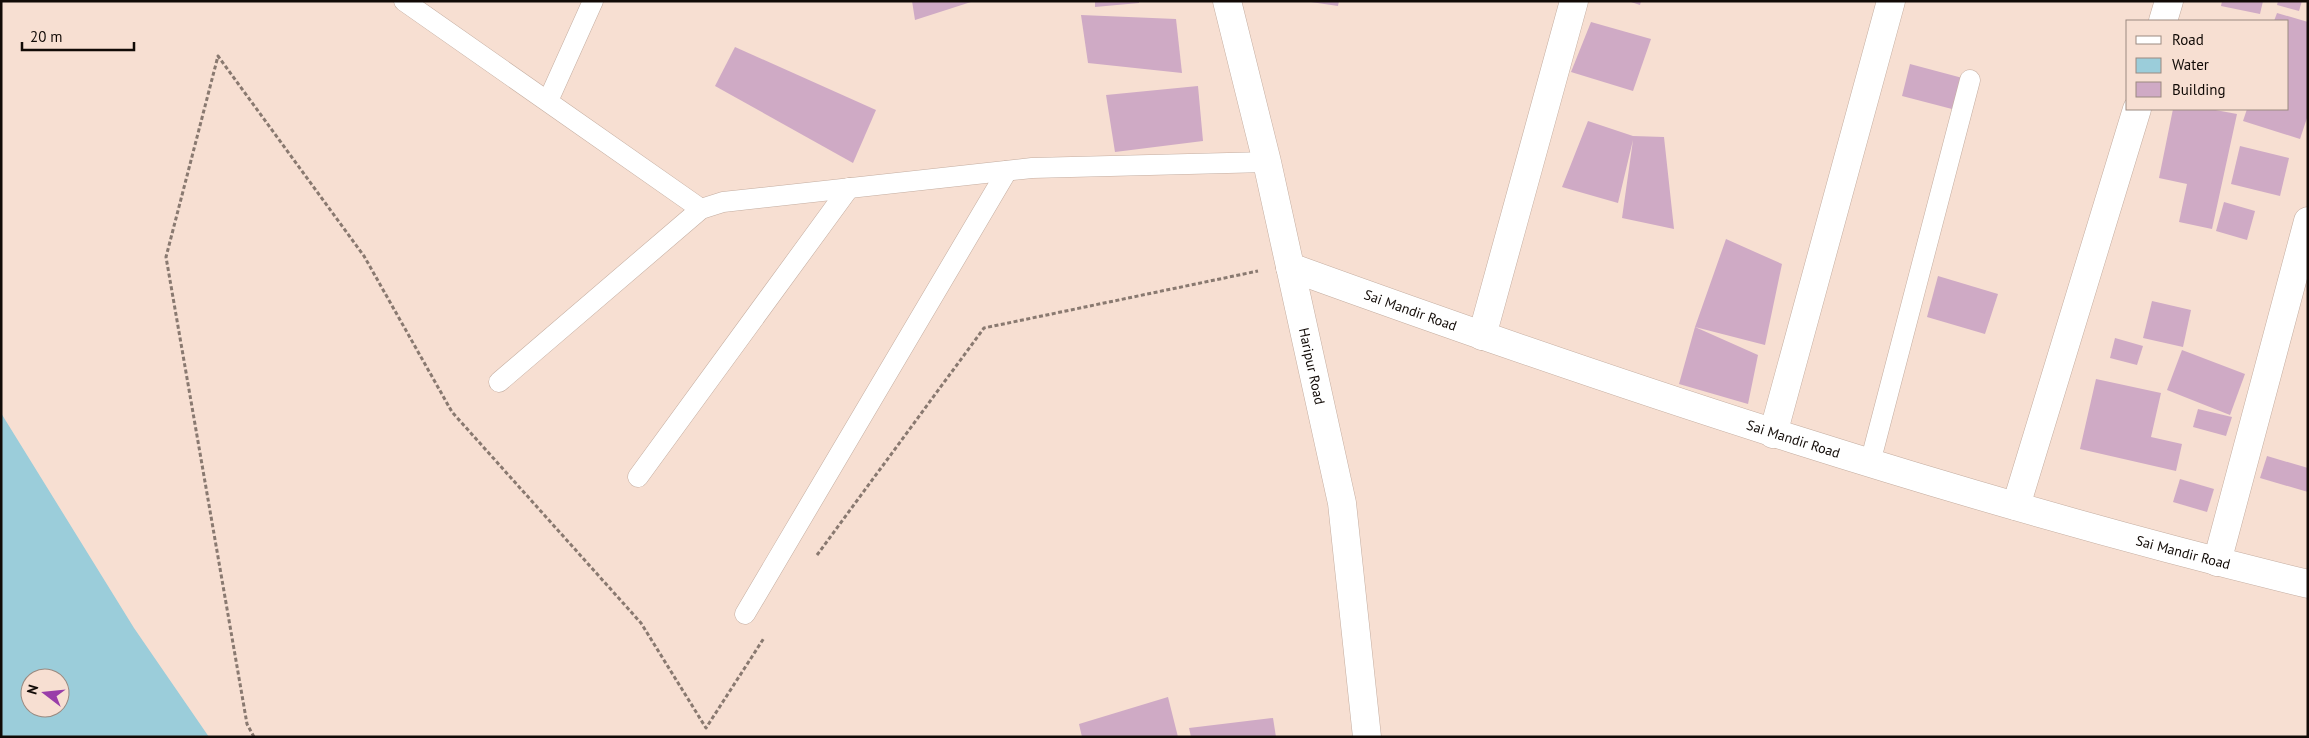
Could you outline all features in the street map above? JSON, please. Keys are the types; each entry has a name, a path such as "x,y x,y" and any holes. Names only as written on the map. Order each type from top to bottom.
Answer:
{"street":[{"name":"Haripur Road","path":"1227,1 1267,162 1342,503 1367,737"},
{"path":"1482,336 1574,1"},
{"path":"1773,434 1891,1"},
{"path":"2163,20 2169,1"},
{"path":"2016,506 2137,110"},
{"path":"2217,562 2308,221"},
{"name":"Sai Mandir Road","path":"1290,267 1482,336 1773,434 2016,506 2217,562 2308,584"}],"lane":[{"path":"404,1 701,209"},
{"path":"548,101 593,1"},
{"path":"1870,462 1970,80"},
{"path":"499,382 701,209 723,202 1032,168 1267,162"},
{"path":"745,614 1007,171"},
{"path":"638,477 848,188"}],"path":[{"path":"254,737 247,724 166,257 218,56 364,256 452,412 641,623 706,728 769,629"},
{"path":"811,563 984,328 1260,270"}],"water":[{"path":"1,413 134,628 209,737 1,737"}],"building":[{"path":"912,1 971,1 971,2 915,20"},
{"path":"1095,1 1139,1 1139,3 1095,7"},
{"path":"1304,1 1339,1 1338,6"},
{"path":"1628,1 1641,1 1640,5"},
{"path":"2222,1 2263,1 2260,14 2221,6"},
{"path":"2278,1 2302,1 2299,11 2277,5"},
{"path":"2277,13 2308,22 2308,115 2300,139 2243,121 2247,110 2289,110 2289,20 2274,20"},
{"path":"1081,15 1176,19 1182,73 1088,63"},
{"path":"1591,22 1651,39 1633,91 1571,72"},
{"path":"735,47 876,110 853,163 715,86"},
{"path":"1910,64 1970,80 1952,109 1902,96"},
{"path":"1198,86 1203,141 1115,152 1106,95"},
{"path":"2173,110 2215,110 2237,114 2212,229 2179,222 2187,184 2159,178"},
{"path":"1588,121 1633,136 1664,137 1674,229 1622,218 1633,140 1618,203 1562,187"},
{"path":"2240,146 2289,158 2280,196 2231,184"},
{"path":"2224,202 2255,211 2247,240 2216,231"},
{"path":"1726,239 1782,264 1765,345 1695,327"},
{"path":"1938,276 1998,294 1985,334 1927,317"},
{"path":"2152,301 2191,310 2183,347 2143,338"},
{"path":"1695,327 1758,355 1748,404 1679,384"},
{"path":"2115,338 2143,346 2137,365 2110,358"},
{"path":"2182,350 2245,374 2230,415 2167,390"},
{"path":"2096,379 2161,393 2151,437 2182,444 2176,471 2080,449"},
{"path":"2198,409 2232,417 2226,436 2193,427"},
{"path":"2267,456 2308,468 2308,492 2260,478"},
{"path":"2180,479 2214,489 2207,512 2173,502"},
{"path":"1168,697 1178,737 1082,737 1079,724"},
{"path":"1273,718 1276,737 1191,737 1189,728"}]}
